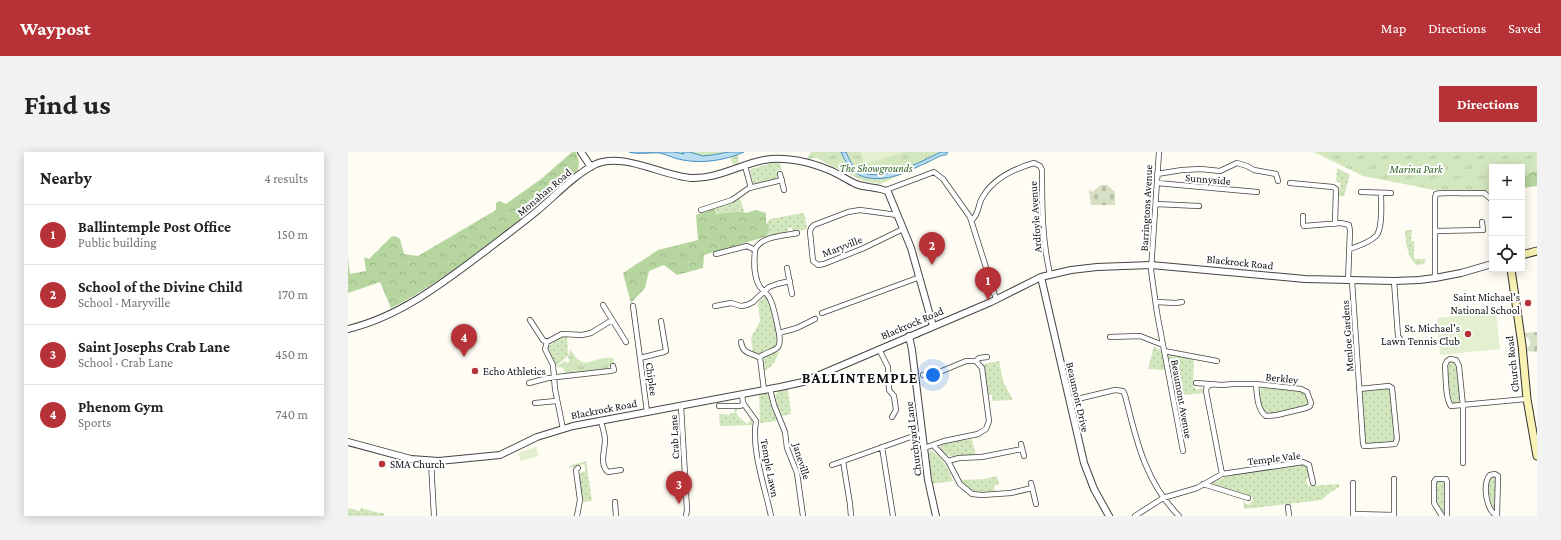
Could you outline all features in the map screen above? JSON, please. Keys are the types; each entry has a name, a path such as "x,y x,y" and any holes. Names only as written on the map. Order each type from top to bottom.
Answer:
{"main road":[{"path":"1525,254 1537,251"},
{"name":"Church Road","path":"1511,272 1537,456"}],"street":[{"path":"581,152 591,167"},
{"name":"Barringtons Avenue","path":"1151,265 1158,174 1158,152"},
{"name":"Monahan Road","path":"348,329 368,323 389,314 431,290 498,241 591,167 599,163 607,161 628,162 679,176 694,178 712,176 764,160 792,160 826,169 863,186 886,190"},
{"name":"Ardfoyle Avenue","path":"972,220 976,216 981,200 992,186 1010,172 1034,163 1040,166 1042,170 1042,215 1050,274"},
{"path":"1158,174 1182,170 1201,169 1220,171 1237,163 1243,164 1257,171 1276,174 1278,181"},
{"path":"745,166 751,188"},
{"path":"933,326 911,248 891,198 886,190 934,172 943,179 972,220 996,299"},
{"path":"780,174 784,190"},
{"path":"701,210 732,200 751,188 782,180"},
{"name":"Sunnyside","path":"1157,183 1257,192"},
{"path":"1290,183 1333,187 1336,189 1335,224 1304,226 1303,216"},
{"path":"1361,192 1391,193"},
{"path":"1350,249 1373,238 1379,232 1381,193"},
{"path":"1435,278 1435,198 1438,193 1484,193 1489,197"},
{"path":"1156,204 1199,206"},
{"name":"Maryville","path":"897,215 860,210 848,212 814,225 810,232 813,261 818,265 824,264 857,252 903,229"},
{"path":"1435,232 1483,230 1482,222"},
{"name":"Menloe Gardens","path":"1335,224 1344,223 1349,225 1350,231 1350,281 1359,389 1364,446 1395,444 1397,439 1392,388 1389,386 1359,389"},
{"path":"790,229 792,234"},
{"path":"741,342 742,348 745,351 760,358 779,346 780,343 773,307 769,297 759,285 755,270 756,250 760,242 797,233"},
{"path":"716,254 747,246 756,250"},
{"name":"Blackrock Road","path":"348,442 402,457 431,461 500,454 537,437 563,429 601,420 790,385 814,377 996,299 1041,277 1082,268 1151,265 1289,278 1350,281 1394,281 1435,278 1461,273 1489,265"},
{"name":"Beaumont Avenue","path":"1151,265 1163,345 1182,451"},
{"path":"788,268 792,294"},
{"path":"822,313 920,277"},
{"name":"Beaumont Drive","path":"1041,277 1086,470 1094,489 1109,516"},
{"path":"715,306 731,303 741,306 746,305 753,302 764,291 777,284 790,281"},
{"path":"1394,281 1398,336 1401,340"},
{"path":"1156,302 1182,302"},
{"path":"602,305 626,342"},
{"path":"633,306 640,358"},
{"path":"778,333 808,325 815,319"},
{"path":"530,320 543,340 547,342"},
{"path":"547,342 562,334 579,335 591,333 612,320"},
{"name":"Chiplee","path":"647,412 640,358 666,351 661,321"},
{"name":"Churchyard Lane","path":"909,336 912,346 930,492 936,516"},
{"path":"1110,337 1140,336 1163,345"},
{"path":"547,342 546,351 553,364 556,401 563,429"},
{"path":"879,348 888,367 889,390 894,396 896,410 892,417"},
{"name":"Beaumont Avenue","path":"1164,351 1217,360"},
{"path":"976,362 980,358 987,357"},
{"name":"Janeville","path":"760,358 767,390 785,432 787,448 798,473 803,516"},
{"path":"1463,463 1463,406 1459,364 1456,360 1450,359 1446,362 1445,365 1449,404 1452,406 1463,406 1528,399"},
{"path":"923,375 942,372 966,361 976,362 982,368 989,419 987,427 978,434 948,440 934,446 924,448"},
{"path":"529,383 553,378 610,371 614,370 613,366"},
{"path":"1196,383 1211,385"},
{"name":"Berkley","path":"1211,385 1256,384 1304,390 1307,392 1311,403 1310,406 1277,415 1266,416 1261,410 1256,384"},
{"path":"1211,385 1207,386 1206,391 1222,474"},
{"path":"1069,401 1115,390 1123,391 1140,453 1163,498 1179,516"},
{"name":"Temple Lawn","path":"742,394 744,404 756,421 754,427 756,448 771,516"},
{"path":"534,403 556,401"},
{"path":"719,406 740,406 744,404"},
{"name":"Crab Lane","path":"681,406 687,510 686,516"},
{"path":"601,420 605,441 603,454 605,468 608,472 622,470"},
{"path":"832,465 922,434"},
{"path":"934,446 948,461 960,484 972,494 982,495 1011,493 1031,486 1036,504"},
{"path":"948,461 959,458 984,457 1021,446 1024,456"},
{"path":"882,447 892,516"},
{"path":"431,461 434,516"},
{"path":"843,461 851,516"},
{"name":"Temple Vale","path":"1135,516 1163,498 1191,490 1222,474 1303,462 1309,465 1313,483"},
{"path":"577,516 580,501 576,472 578,468"},
{"path":"1495,474 1498,476 1497,516 1492,512 1486,500 1487,480 1490,475 1495,474"},
{"path":"1353,483 1353,515 1394,515 1394,479"},
{"path":"1442,516 1434,502 1434,482 1436,479 1446,479 1447,482 1447,516"},
{"path":"1203,484 1248,498"},
{"path":"615,502 616,516"},
{"path":"1288,507 1290,516"}],"green space":[{"path":"572,152 576,152 579,162 578,170 545,200 510,228 428,287 391,308 380,282 348,293 348,258 350,274 366,271 364,257 369,259 391,237 395,236 400,239 404,254 418,256 496,210 496,203 499,201 506,204 541,179"},
{"path":"628,152 744,152 738,155 739,166 735,167 735,164 733,165 730,157 696,162 659,153 642,154"},
{"name":"The Showgrounds","path":"811,152 943,152 936,159 880,184 864,181 817,158 807,159"},
{"path":"861,152 906,152 864,164"},
{"name":"Marina Park","path":"1314,152 1537,152 1537,172 1532,172 1525,176 1525,164 1489,164 1489,192 1435,190 1363,176"},
{"path":"772,163 780,163 782,170 778,170 777,178 756,185 753,182 750,171 751,169"},
{"path":"1337,168 1350,175 1344,196 1338,196 1341,183 1336,181"},
{"path":"1532,172 1537,172 1537,186 1525,188 1525,176"},
{"path":"1101,185 1107,185 1115,192 1115,205 1091,205 1089,191 1091,190 1092,192"},
{"path":"740,199 745,213 717,214 715,208"},
{"path":"714,208 716,214 736,212 746,213 756,210 766,213 766,223 769,226 768,232 765,237 704,255 703,268 677,275 664,265 649,271 645,288 631,303 623,273 658,250 698,240 696,215"},
{"path":"803,213 805,216 807,229 794,232 791,227 788,228 788,233 766,238 766,224 770,219"},
{"path":"1405,230 1412,230 1411,241 1414,242 1414,259 1426,259 1424,264 1417,265 1411,259 1406,244"},
{"path":"765,296 770,305 778,342 774,347 767,351 753,353 751,338 760,321 758,303"},
{"name":"St. Michael's Lawn Tennis Club","path":"1496,312 1500,349 1440,355 1437,318"},
{"path":"1537,332 1537,352 1526,351 1530,343 1529,338 1524,336 1524,333"},
{"path":"567,336 568,356 556,366 547,348 558,339"},
{"path":"1154,346 1161,351 1165,370 1148,369"},
{"path":"570,349 580,361 589,362 605,358 613,358 615,365 611,365 607,369 566,374 563,368 557,366 565,361 567,363 569,362 570,360 568,358"},
{"path":"775,350 779,352 775,361 764,371 762,360 763,357"},
{"path":"1167,354 1194,359 1193,386 1197,390 1202,388 1203,393 1174,396"},
{"path":"999,361 1003,381 1013,400 992,401 992,395 988,394 983,364"},
{"path":"1450,362 1454,362 1457,365 1460,399 1458,403 1452,403 1449,394 1447,375 1448,365"},
{"path":"1262,387 1304,392 1309,400 1309,404 1304,407 1269,414 1266,412 1260,401 1259,393"},
{"path":"1388,388 1390,391 1395,438 1391,443 1367,444 1365,441 1362,391"},
{"path":"788,389 791,414 782,416 775,395 779,391"},
{"path":"765,393 769,396 770,404 777,421 760,423 759,395"},
{"path":"734,407 739,408 736,412 738,416 747,424 752,419 752,425 720,426 719,414 730,415 730,413 735,413"},
{"path":"972,439 976,456 956,457 946,455 940,448 941,444"},
{"path":"536,447 539,456 521,461 518,453"},
{"path":"930,450 941,459 953,481 932,484 929,457"},
{"path":"586,461 592,501 582,502 579,476 582,472 586,471 584,464 570,468 569,466"},
{"path":"1302,464 1308,469 1309,476 1306,480 1308,486 1339,484 1339,487 1322,500 1244,509 1243,500 1249,505 1253,500 1253,497 1212,486 1210,484 1217,480 1239,474"},
{"path":"997,476 999,485 994,485 995,491 975,491 968,488 960,480 984,479"},
{"path":"1491,477 1496,477 1494,510 1490,503 1488,494 1488,485"},
{"path":"1443,480 1445,482 1444,515 1436,503 1436,482"},
{"path":"348,508 359,511 361,508 384,513 384,516 348,516"}],"water":[{"path":"629,152 674,152 684,154 682,152 690,152 703,156 729,152 744,152 722,159 698,162 680,159 660,153"},
{"path":"841,152 846,152 852,164 858,171 870,174 880,174 902,170 941,152 948,152 946,155 939,156 914,169 893,177 877,179 864,177 855,172"}],"place":[{"name":"School of the Divine Child","path":"932,265"},
{"name":"Ballintemple Post Office","path":"988,300"},
{"name":"Saint Michael's National School","path":"1528,303"},
{"name":"St. Michael's Lawn Tennis Club","path":"1468,334"},
{"name":"Phenom Gym","path":"464,357"},
{"name":"Echo Athletics","path":"475,371"},
{"name":"SMA Church","path":"382,464"},
{"name":"Saint Josephs Crab Lane","path":"679,504"}],"district":[{"name":"BALLINTEMPLE","path":"860,378"}]}
